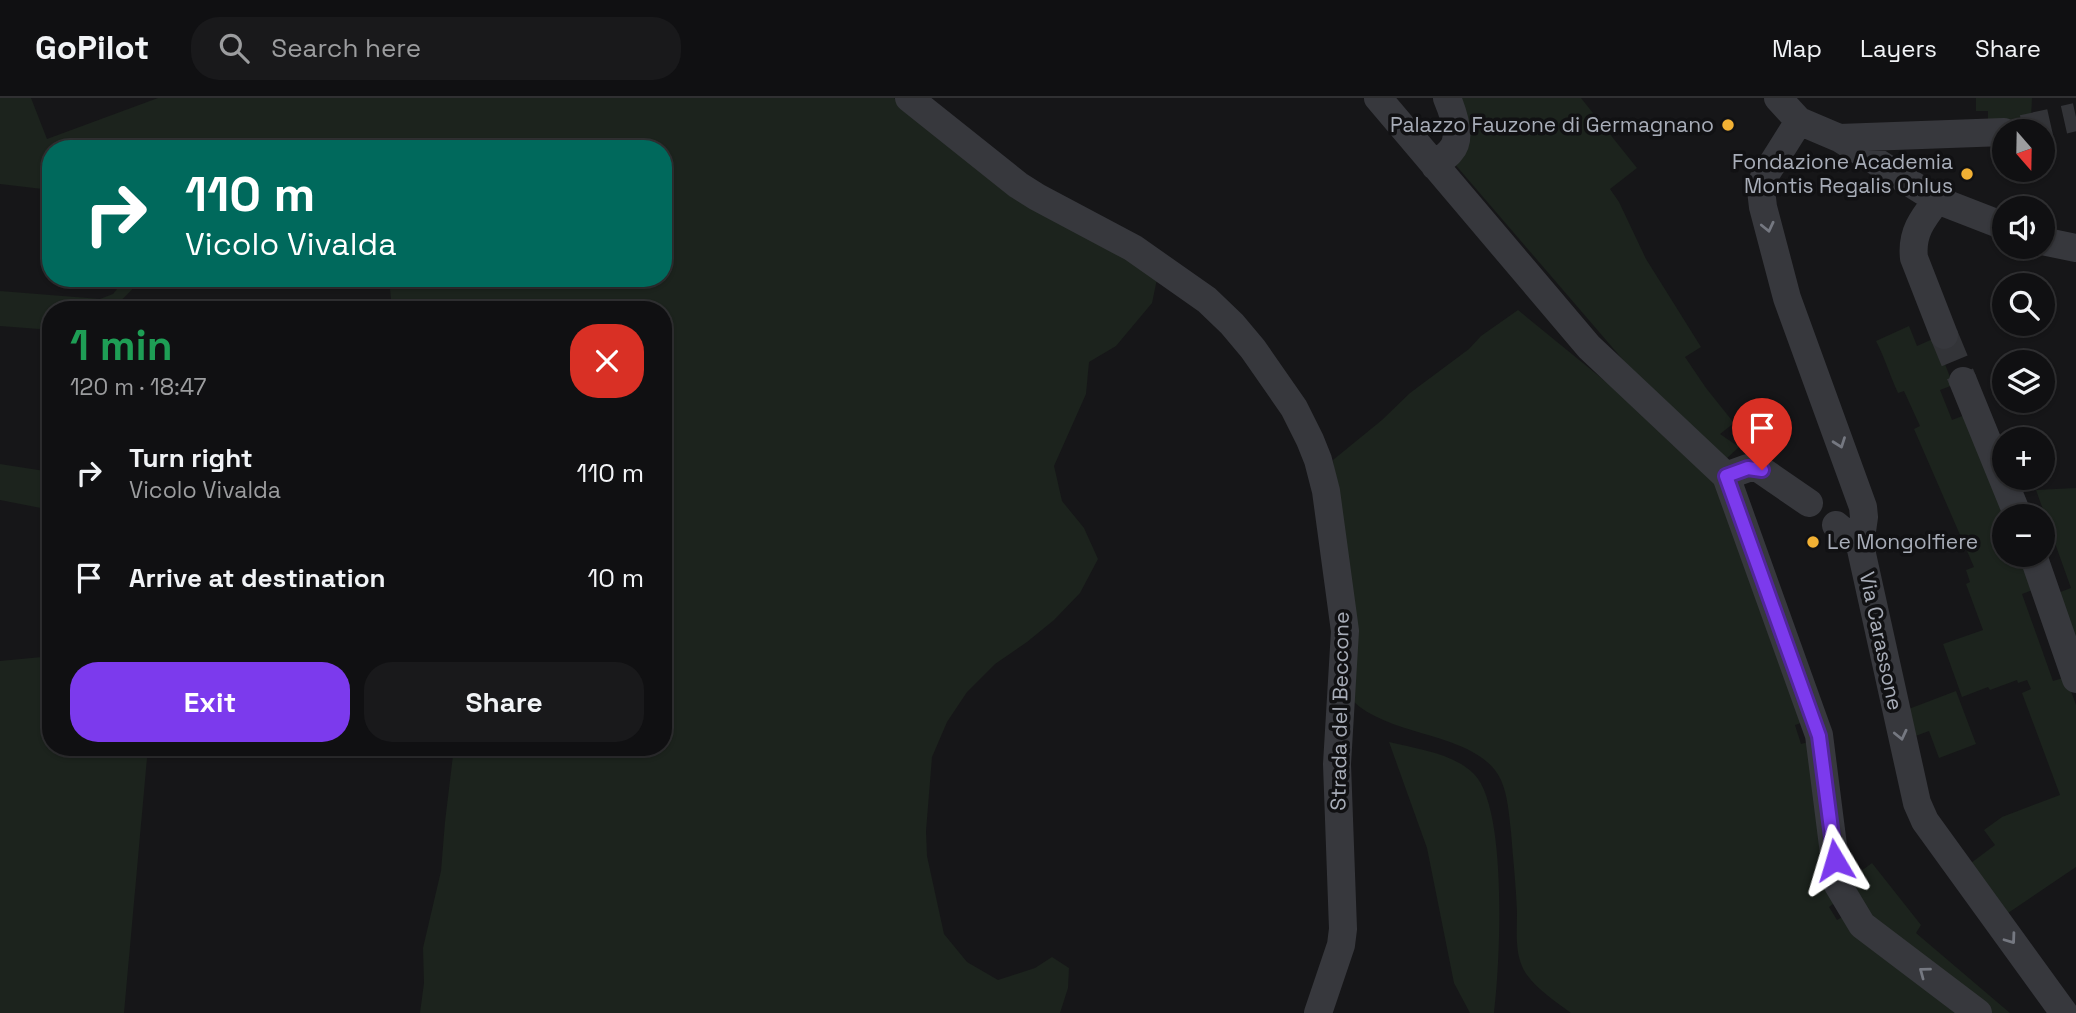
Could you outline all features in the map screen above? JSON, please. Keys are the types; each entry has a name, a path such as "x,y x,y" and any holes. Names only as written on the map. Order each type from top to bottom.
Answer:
{"street":[{"name":"Strada del Beccone","path":"909,98 1018,185 1133,247 1207,300 1232,324 1252,349 1294,408 1310,440 1326,491 1345,631 1337,764 1343,929 1318,1013"},
{"path":"1378,98 1589,347 1726,476 1819,736 1838,885 1862,925 1978,1013"},
{"path":"1435,166 1452,150 1456,142 1454,120 1447,98"},
{"path":"1778,98 1799,121 1839,138 1937,200 1992,221"},
{"name":"Via Carassone","path":"1799,121 1767,171 1762,184 1762,198 1771,243 1787,298 1863,507 1860,545 1914,793 1920,812 2064,1013"},
{"path":"1839,138 1992,132"},
{"path":"1937,200 1917,229 1913,244 1914,258 1944,334"},
{"path":"2055,244 2076,248"},
{"path":"1963,381 2013,504"},
{"path":"1726,476 1748,468 1758,468 1809,503"},
{"path":"1836,525 1860,545"},
{"path":"2036,567 2076,679"}],"shaded area":[{"path":"0,98 31,98 47,139 158,98 894,98 910,113 1157,279 1152,303 1116,346 1089,362 1086,394 1054,466 1062,501 1084,528 1098,559 1080,593 1054,620 995,664 967,692 947,722 932,757 926,831 927,856 944,934 967,962 998,980 1035,968 1052,957 1069,968 1068,988 1060,1013 420,1013 424,983 423,948 441,871 453,756 672,756 672,301 391,301 390,287 672,287 672,140 42,140 42,189 0,184"},
{"path":"1454,98 1581,98 1637,168 1610,189 1646,259 1701,347 1685,357 1734,423 1720,434 1739,447 1725,460 1624,361 1453,162"},
{"path":"1976,98 2032,98 2031,118 1992,119 1992,126 1988,127 1988,111 1976,111"},
{"path":"119,287 134,287 120,301 42,301 42,329 0,326 0,291 100,299 113,294"},
{"path":"1518,310 1616,390 1720,485 1807,721 1795,725 1801,744 1812,741 1837,901 1829,907 1837,920 1846,915 1961,1013 1571,1013 1536,985 1520,961 1507,799 1501,780 1490,764 1454,744 1369,713 1353,701 1333,460 1410,393"},
{"path":"1909,326 1917,346 1935,338 1953,385 1940,390 1952,420 1965,415 1999,504 1992,504 1992,567 2027,567 2035,589 2022,594 2053,681 2066,677 2076,705 2076,867 2008,913 1971,863 1995,845 1984,830 2002,817 2060,795 2022,693 2031,689 2027,680 2018,683 2017,680 1990,690 1988,687 1962,697 1943,644 1983,630 1966,584 1970,582 1966,570 1974,567 1914,429 1920,426 1904,391 1898,393 1876,341"},
{"path":"0,464 42,471 42,508 0,500"},
{"path":"2076,488 2076,654 2055,594 2071,588 2055,543 2055,504 2041,504 2036,490"},
{"path":"42,657 42,756 147,756 124,1013 0,1013 0,661"},
{"path":"1956,691 1976,744 1939,758 1929,731 1910,738 1906,710"},
{"path":"1389,742 1456,761 1474,774 1485,792 1497,852 1499,888 1494,1013 1470,1013 1454,983 1427,848"},
{"path":"1872,863 1921,925 1916,933 2010,1013 1992,1013 1868,919 1845,883"}],"tunnel":[{"path":"2055,122 2076,117"},
{"path":"1944,335 1963,381"}],"place":[{"name":"Palazzo Fauzone di Germagnano","path":"1728,125"},
{"name":"Fondazione Academia Montis Regalis Onlus","path":"1967,174"},
{"name":"Le Mongolfiere","path":"1813,542"}],"route":[{"path":"1762,470 1748,468 1726,476 1819,736 1835,860"}]}
